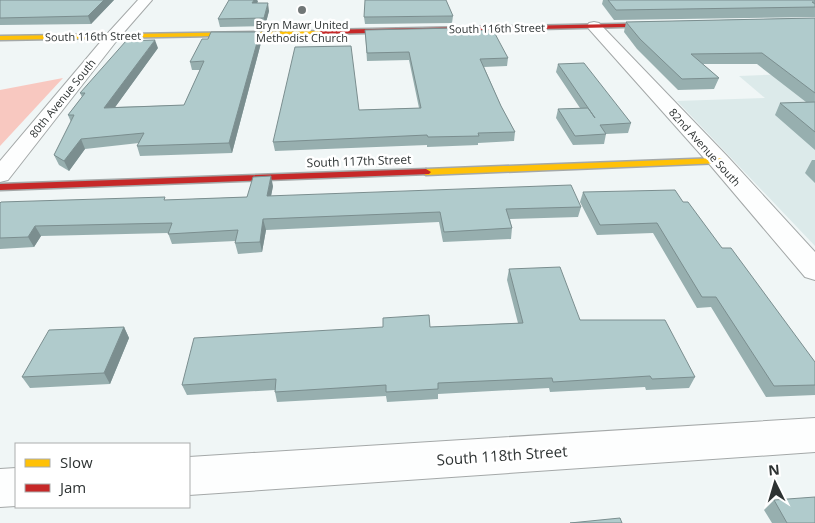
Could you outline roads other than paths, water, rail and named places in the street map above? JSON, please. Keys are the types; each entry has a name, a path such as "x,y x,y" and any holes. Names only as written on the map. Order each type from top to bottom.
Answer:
{"street":[{"name":"80th Avenue South","path":"0,175 114,36 146,0"},
{"name":"South 116th Street","path":"0,38 680,24"},
{"name":"82nd Avenue South","path":"594,26 719,161 815,270"},
{"name":"South 117th Street","path":"0,187 719,161"},
{"name":"South 118th Street","path":"190,476 815,435"},
{"path":"0,488 15,487"}],"place":[{"name":"Bryn Mawr United Methodist Church","path":"302,10"}]}
